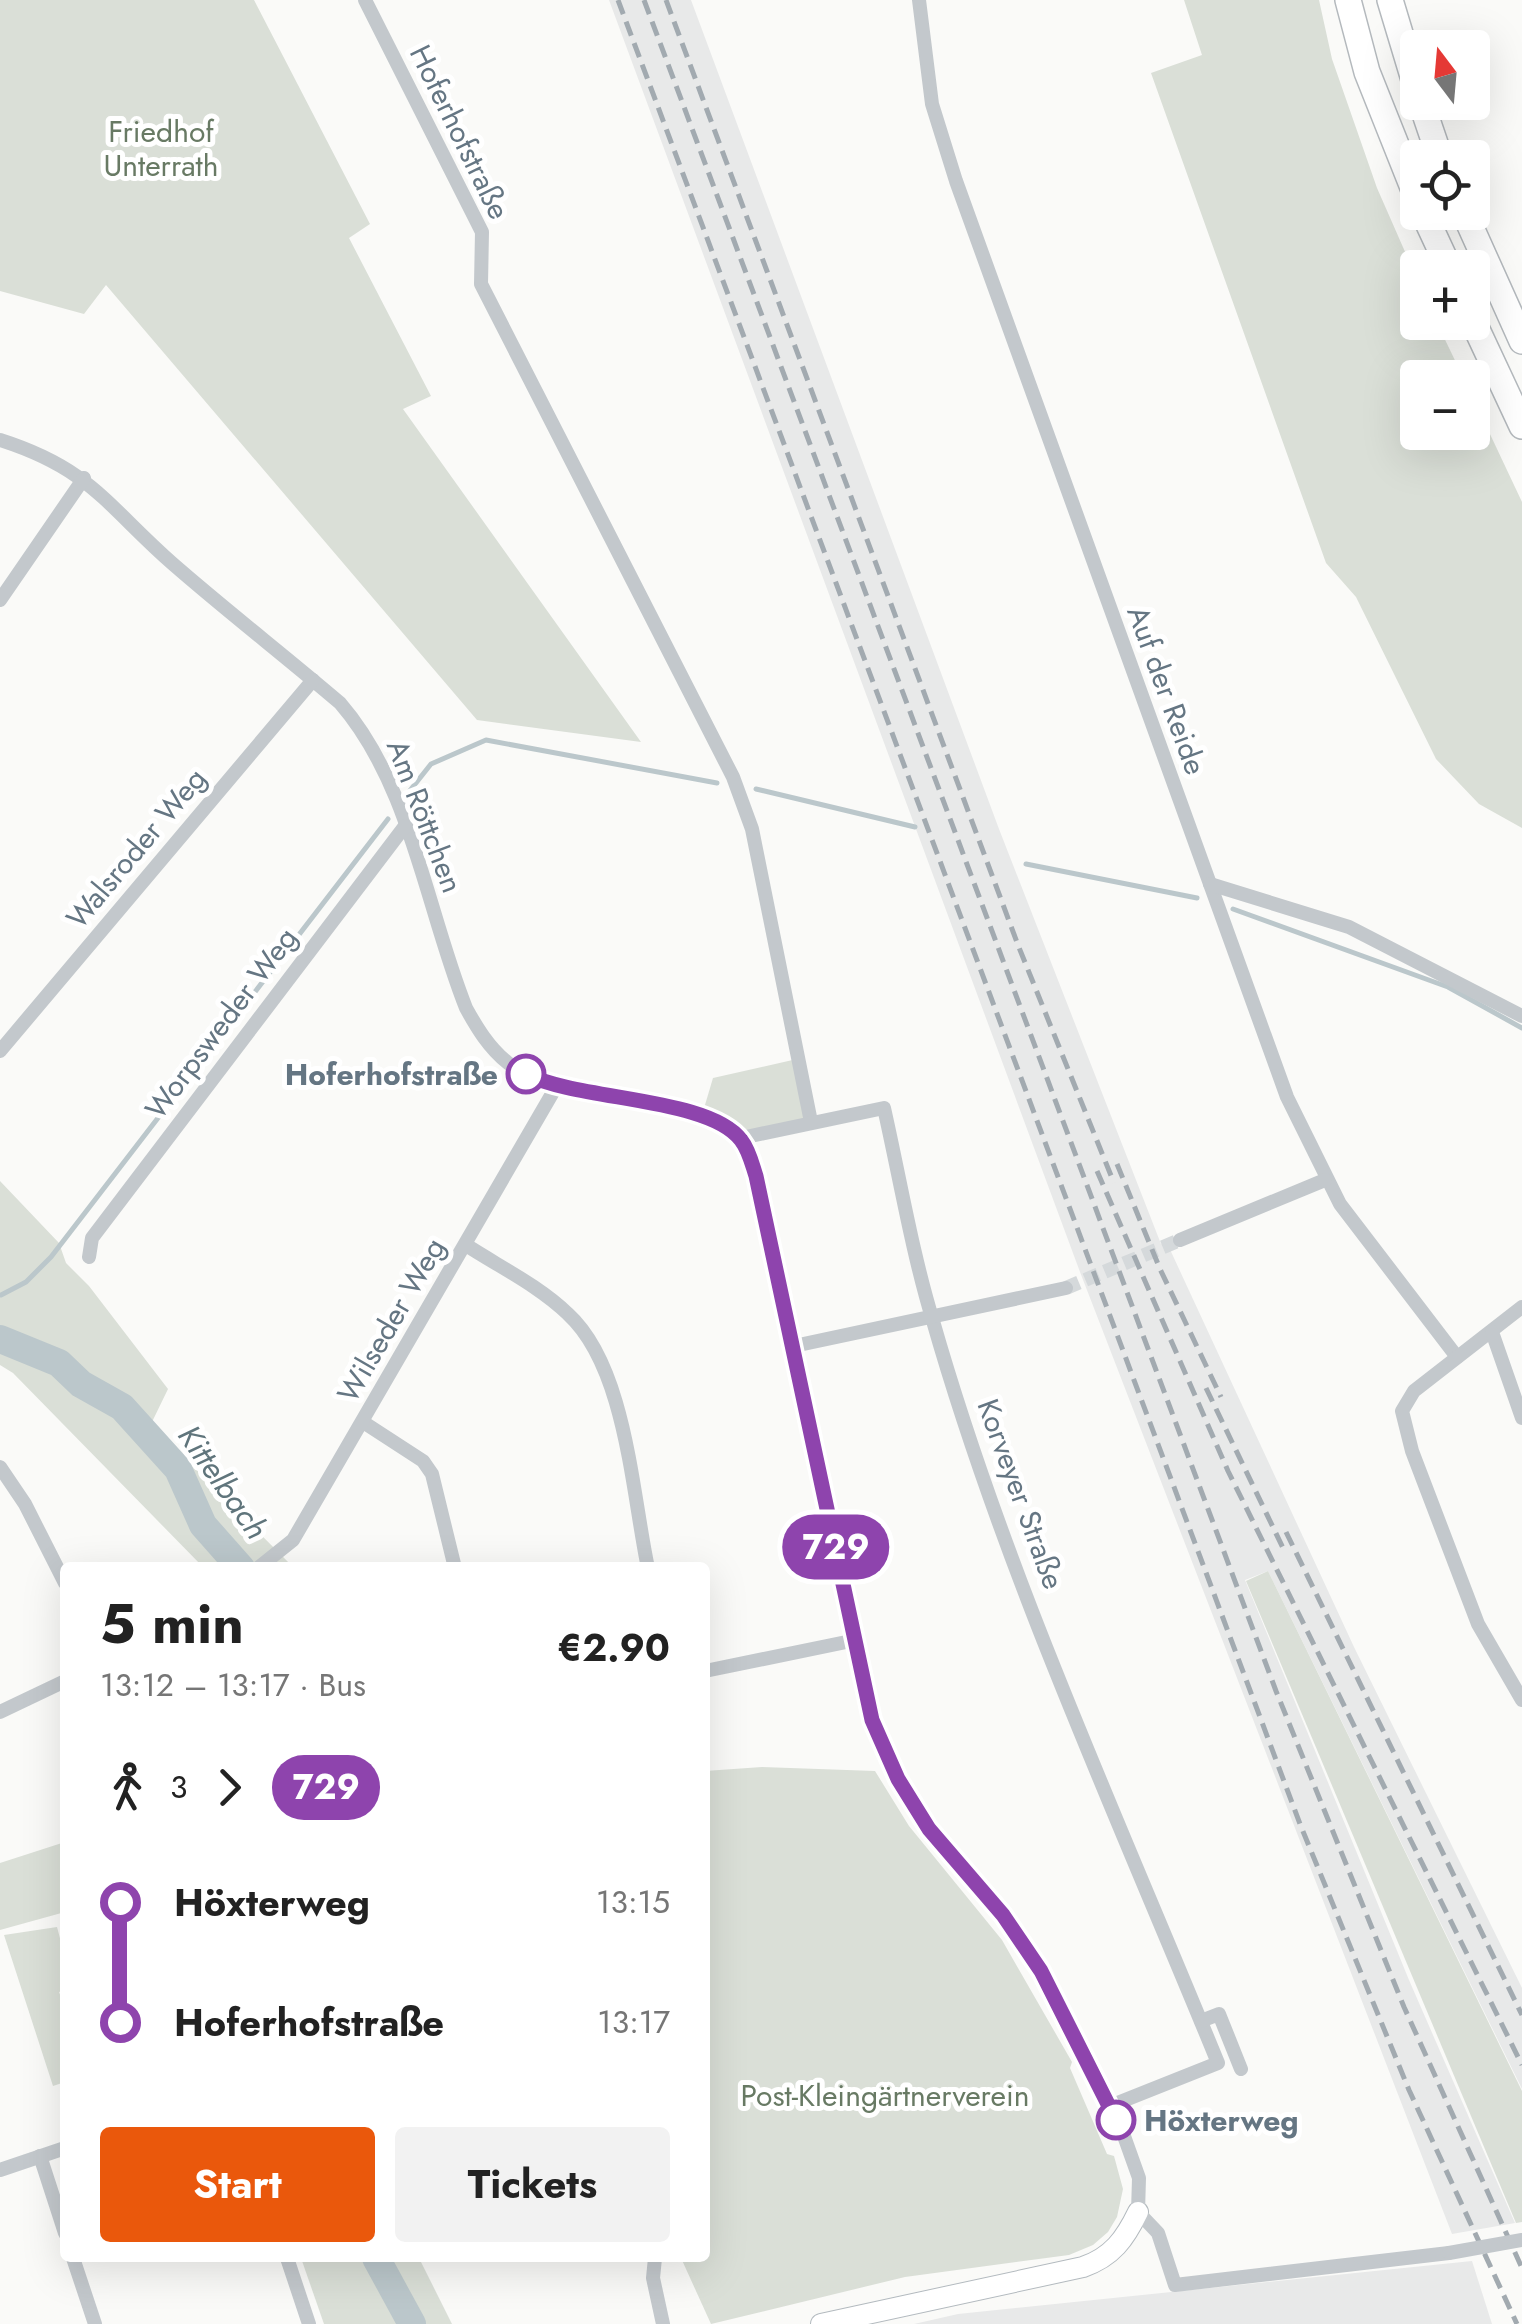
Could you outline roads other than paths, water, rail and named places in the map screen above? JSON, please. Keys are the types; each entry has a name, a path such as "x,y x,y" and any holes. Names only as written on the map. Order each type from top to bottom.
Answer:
{"highway":[{"path":"1348,0 1367,72 1400,155"},
{"path":"1390,0 1400,33"},
{"path":"1472,230 1522,340"},
{"path":"1482,340 1522,426"}],"street":[{"name":"Hoferhofstraße","path":"365,0 482,232 480,284 588,486 732,777 752,829 810,1122"},
{"name":"Auf der Reide","path":"919,0 932,104 956,180 1287,1097 1325,1180 1457,1357"},
{"name":"Am Röttchen","path":"0,440 44,456 84,478 168,560 314,680 361,727 404,826 456,983 478,1031 509,1064 556,1087 702,1115 740,1138"},
{"path":"0,600 84,478"},
{"name":"Walsroder Weg","path":"0,1051 314,680"},
{"name":"Worpsweder Weg","path":"90,1257 92,1238 404,826"},
{"path":"1210,884 1349,927 1522,1016"},
{"name":"Wilseder Weg","path":"266,1562 293,1540 556,1087"},
{"name":"Korveyer Straße","path":"740,1138 884,1108 932,1320 1067,1702 1218,2063"},
{"path":"740,1138 756,1176 872,1720 898,1779 929,1829 1003,1915 1041,1971 1110,2106 1138,2178 1138,2212 1116,2249 1083,2267 822,2324"},
{"path":"1180,1240 1325,1180"},
{"path":"466,1245 549,1298 591,1340 614,1402 647,1562"},
{"path":"794,1346 932,1320 1066,1288"},
{"path":"1522,1307 1414,1391 1404,1405 1403,1420 1478,1624 1522,1700"},
{"path":"1492,1332 1522,1418"},
{"path":"363,1422 423,1461 432,1474 454,1562"},
{"path":"0,1466 25,1504 60,1573"},
{"path":"710,1670 856,1640"},
{"path":"0,1712 60,1683"},
{"path":"1110,2106 1218,2063 1238,2063 1219,2014 1201,2021"},
{"path":"0,2170 60,2150"},
{"path":"40,2156 60,2218"},
{"path":"1138,2212 1158,2232 1175,2285 1449,2253 1522,2240"},
{"path":"74,2262 95,2324"},
{"path":"288,2262 309,2324"},
{"path":"654,2262 653,2278 663,2324"}],"waterway":[{"path":"408,793 431,764 486,740 717,783"},
{"path":"756,789 915,827"},
{"path":"1,1295 26,1282 51,1257 388,819"},
{"path":"1026,864 1197,898"},
{"path":"1233,909 1448,987 1522,1028"},
{"name":"Kittelbach","path":"0,1339 59,1363 81,1384 122,1407 178,1469 203,1525 236,1562"},
{"name":"Kittelbach","path":"378,2262 412,2324"}],"tunnel":[{"path":"1066,1288 1180,1240"}],"railway":[{"path":"618,0 1300,1824 1409,2090 1517,2324"},
{"path":"644,0 1276,1691 1404,2007 1522,2268"},
{"path":"666,0 1018,945 1114,1183"},
{"path":"1117,1164 1160,1269 1221,1397"},
{"path":"1097,1171 1228,1471 1522,2065"},
{"path":"1206,1388 1284,1550"},
{"path":"1286,1532 1522,2015"}],"place":[{"name":"Hoferhofstraße","path":"526,1074"},
{"name":"Höxterweg","path":"1116,2120"}],"park label":[{"name":"Friedhof Unterrath","path":"161,148"},
{"name":"Post-Kleingärtnerverein","path":"885,2095"}]}
